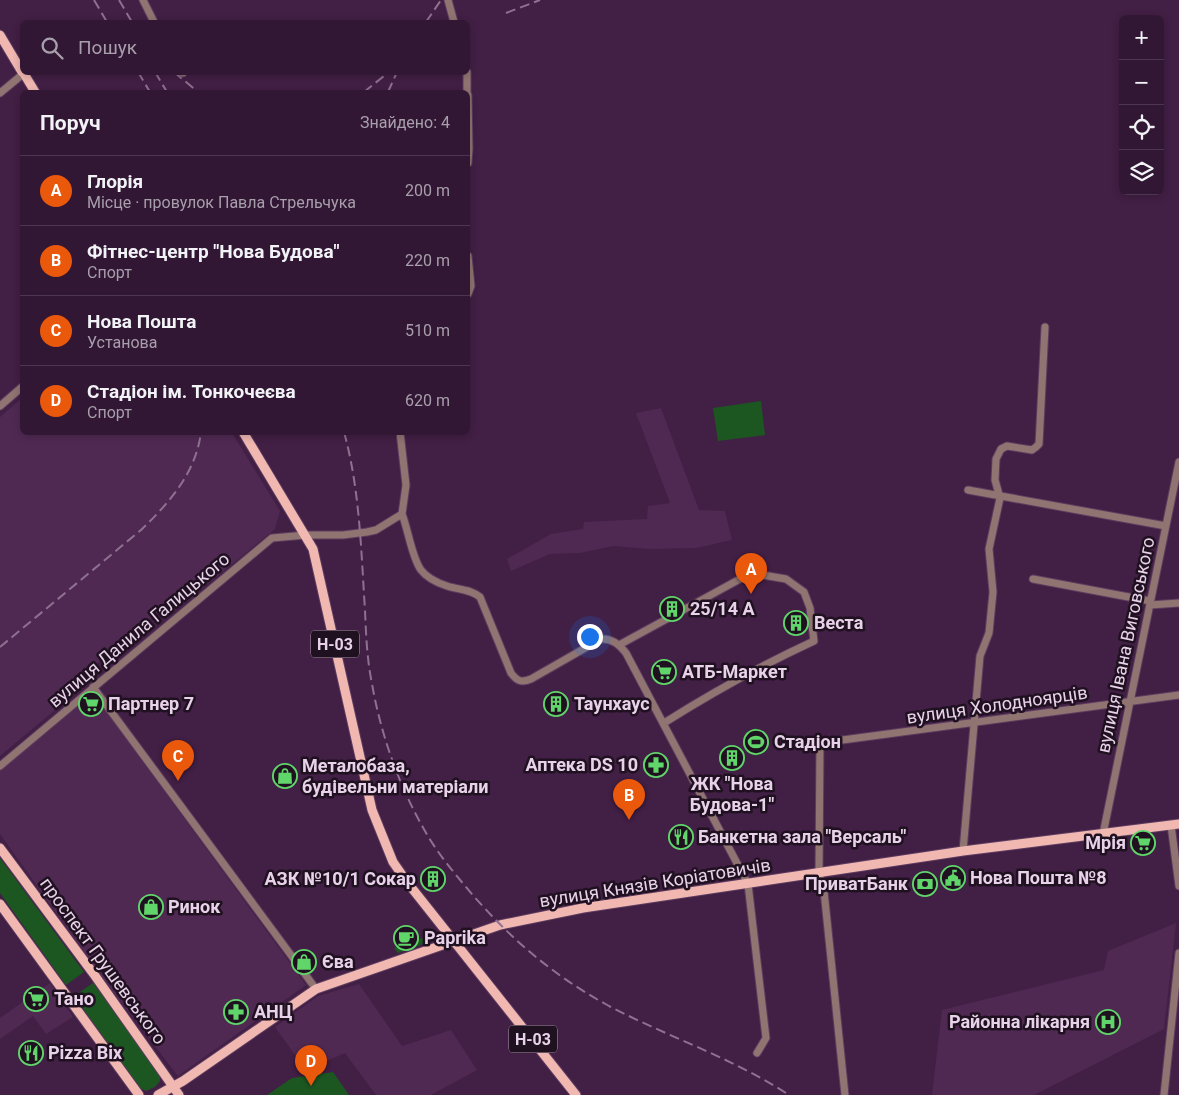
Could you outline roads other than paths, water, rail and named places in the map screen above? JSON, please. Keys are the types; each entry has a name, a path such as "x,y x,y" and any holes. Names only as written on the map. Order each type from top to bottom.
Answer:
{"main road":[{"path":"0,35 20,68"},
{"path":"24,75 34,90"},
{"name":"Н-03","path":"245,435 313,549 372,810 393,862 453,941 576,1095"},
{"name":"вулиця Князів Коріатовичів","path":"167,1095 176,1091 316,989 500,925 583,908 963,851 1175,825"},
{"name":"проспект Грушевського","path":"0,848 93,973 176,1091"},
{"path":"0,904 138,1095"},
{"name":"вулиця Князів Коріатовичів","path":"158,1095 176,1091"}],"street":[{"path":"143,0 153,20"},
{"path":"448,0 453,20"},
{"path":"0,93 21,75"},
{"path":"467,75 467,90"},
{"path":"470,276 470,289"},
{"path":"963,851 976,723 980,656 988,633 993,592 989,549 1000,496 995,478 996,464 999,452 1007,446 1032,450 1036,448 1039,442 1045,327"},
{"path":"0,406 20,389"},
{"path":"400,435 406,485 402,514 413,552 421,570 434,580 474,592 480,597 511,673 517,680 523,682 531,679 601,639 606,639 619,645 626,653 748,884 766,1038 757,1053"},
{"name":"вулиця Івана Виговського","path":"1103,834 1177,480 1179,462"},
{"path":"968,490 1166,526"},
{"name":"вулиця Данила Галицького","path":"0,766 272,538 367,532 376,530 402,514"},
{"path":"619,645 751,573 786,579 804,592 810,608 814,641 769,662 712,693 664,723"},
{"path":"1033,579 1150,603 1179,603"},
{"path":"94,687 316,989"},
{"name":"вулиця Холодноярців","path":"819,873 820,743 1179,695"},
{"path":"1175,825 1179,886"},
{"path":"819,873 824,891 845,1095"},
{"path":"1164,1095 1179,954"}],"railway":[{"path":"94,0 106,20"},
{"path":"119,0 131,20"},
{"path":"427,20 441,0"},
{"path":"506,13 540,0"},
{"path":"140,75 149,90"},
{"path":"157,75 166,90"},
{"path":"178,75 196,90"},
{"path":"366,90 385,75"},
{"path":"389,90 396,75"},
{"path":"0,647 141,530 161,509 180,486 187,474 198,447 200,435"},
{"path":"345,435 357,498 368,656 380,722 399,778 434,846 449,867 498,922 550,968 609,1006 746,1070 789,1095"}],"place":[{"name":"Глорія","path":"751,594"},
{"name":"25/14 А","path":"672,609"},
{"name":"Веста","path":"796,623"},
{"name":"АТБ-Маркет","path":"664,672"},
{"name":"Партнер 7","path":"91,704"},
{"name":"Таунхаус","path":"556,704"},
{"name":"Стадіон","path":"756,742"},
{"name":"ЖК \"Нова Будова-1\"","path":"732,758"},
{"name":"Аптека DS 10","path":"656,765"},
{"name":"Металобаза, будівельни матеріали","path":"285,776"},
{"name":"Нова Пошта","path":"178,781"},
{"name":"Фітнес-центр \"Нова Будова\"","path":"629,820"},
{"name":"Банкетна зала \"Версаль\"","path":"681,837"},
{"name":"Мрія","path":"1143,843"},
{"name":"Нова Пошта №8","path":"953,878"},
{"name":"АЗК №10/1 Сокар","path":"433,879"},
{"name":"ПриватБанк","path":"925,884"},
{"name":"Ринок","path":"151,907"},
{"name":"Paprika","path":"406,938"},
{"name":"Єва","path":"304,962"},
{"name":"Тано","path":"36,999"},
{"name":"АНЦ","path":"236,1012"},
{"name":"Районна лікарня","path":"1108,1022"},
{"name":"Pizza Bix","path":"31,1053"},
{"name":"Стадіон ім. Тонкочеєва","path":"311,1086"}]}
